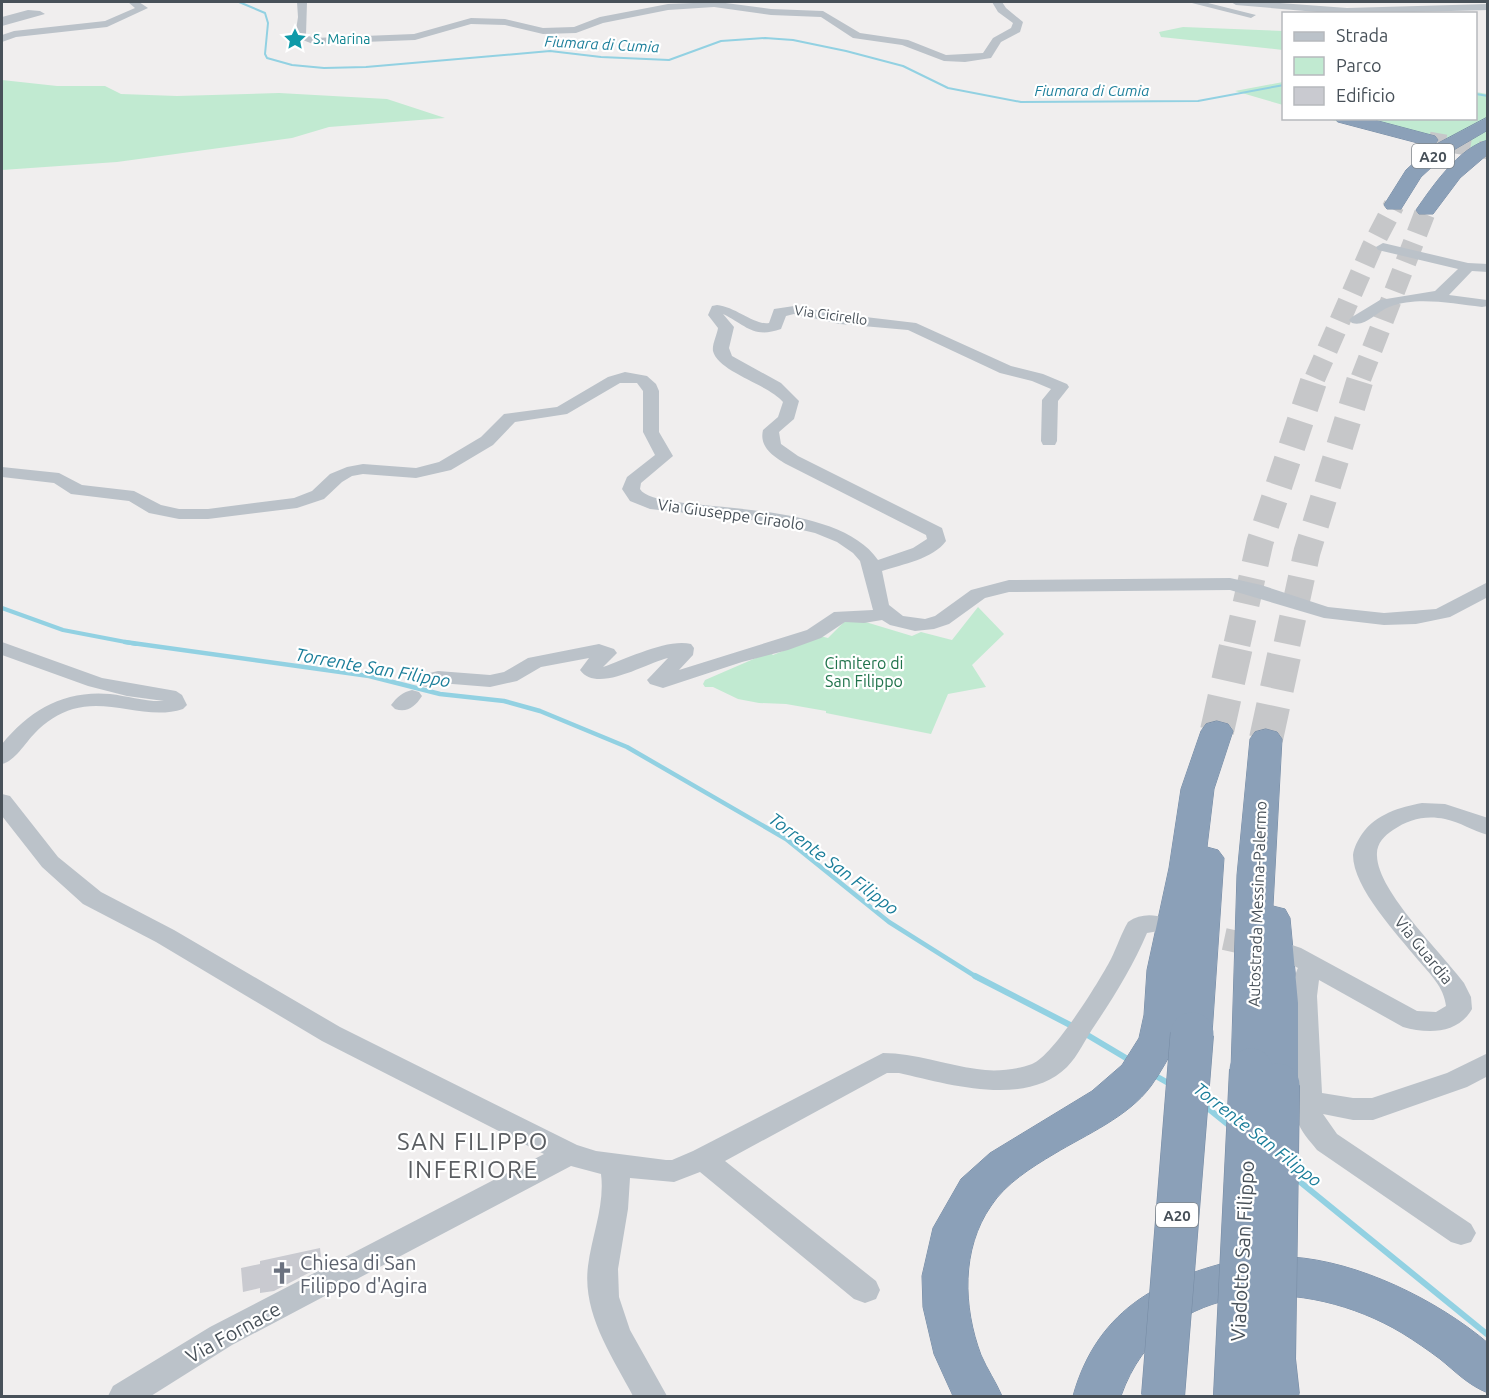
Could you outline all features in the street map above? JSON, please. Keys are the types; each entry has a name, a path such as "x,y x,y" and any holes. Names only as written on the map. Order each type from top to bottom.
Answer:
{"highway":[{"name":"A20","path":"1457,120 1455,127 1425,149 1403,172 1392,191 1394,205 1413,174 1432,157 1467,133 1486,111"},
{"path":"1352,120 1431,139 1360,120"},
{"name":"A20","path":"1426,210 1444,181 1466,159 1488,145"},
{"path":"1466,159 1488,150"},
{"name":"A20","path":"1163,1396 1176,1035 1217,731"},
{"path":"1265,753 1274,824 1271,928 1279,1003 1274,1360 1278,1396"},
{"path":"978,1396 970,1384 955,1342 945,1298 948,1255 961,1216 986,1181 1007,1162 1033,1144 1105,1104 1132,1080 1152,1055 1176,1035"},
{"name":"Viadotto San Filippo","path":"1235,1396 1279,1086"},
{"path":"1097,1396 1107,1369 1123,1342 1162,1307 1199,1287 1243,1277 1265,1275 1332,1283 1392,1304 1434,1327 1472,1356 1488,1372"}],"street":[{"path":"2,39 15,34 114,22 143,8 133,2"},
{"path":"302,2 303,17 300,37 313,41 420,36 471,21 505,22 543,31 576,30 600,20 668,7 714,4 771,12 823,15 857,36 904,42 940,57 958,60 987,56 997,40 1016,30 1018,22 1002,10 997,2"},
{"path":"1194,2 1260,16"},
{"path":"1205,2 1282,17"},
{"path":"1236,2 1325,12 1354,5 1402,3 1411,11"},
{"path":"1277,2 1294,7"},
{"path":"1354,5 1411,11 1471,8"},
{"path":"2,22 40,15 35,12"},
{"path":"1383,247 1468,267 1488,268"},
{"path":"1432,297 1444,292 1468,267"},
{"path":"1357,320 1385,303 1432,297 1482,303"},
{"name":"Via Cicirello","path":"872,568 928,549 937,541 935,532 792,460 772,445 769,437 771,430 786,419 791,401 770,383 725,358 721,350 726,327 715,315 715,310 728,310 751,326 765,330 776,326 779,312 789,309 840,319 903,324 926,331 1006,370 1037,377 1061,387 1050,399 1049,441"},
{"name":"Via Giuseppe Ciraolo","path":"2,472 59,478 77,490 134,496 155,509 179,514 208,514 257,506 289,504 312,498 347,472 363,469 416,473 445,466 487,441 510,418 561,411 614,380 635,378 645,381 650,387 651,432 664,456 633,481 631,492 639,500 666,506 790,521 824,528 856,545 870,561 877,604 883,614"},
{"path":"413,694 438,677 490,681 510,677 535,663 600,650 607,653 594,663 590,670 596,674 603,674 654,655 684,648 683,655 657,680 663,682 725,661 781,646 814,633 841,615 864,617 883,614 905,624 933,625 945,620 983,592 999,588 1230,584 1256,589 1334,614 1373,618 1442,613 1483,598"},
{"path":"2,648 95,682 127,690 169,695 175,699 176,705 156,708 106,699 90,698 73,701 44,713 2,757"},
{"path":"2,801 50,862 92,898 165,936 331,1034 569,1154 614,1164 674,1171 703,1159 883,1063 899,1063 965,1079 993,1081 1030,1076 1049,1067 1058,1059 1097,1002 1123,960 1137,928 1143,924 1156,924"},
{"name":"Via Guardia","path":"1292,954 1412,1020 1438,1022 1456,1013 1459,1004 1455,989 1383,897 1369,873 1365,855 1369,842 1379,829 1396,818 1415,811 1432,809 1452,813 1488,828"},
{"path":"1279,1086 1304,996 1307,974 1316,967"},
{"path":"1279,1086 1353,1109 1372,1109 1466,1076 1488,1063"},
{"path":"1279,1086 1327,1142 1461,1233"},
{"name":"Via Fornace","path":"123,1396 220,1336 569,1154"},
{"path":"703,1159 865,1290"},
{"path":"614,1164 617,1186 616,1201 603,1266 604,1297 610,1318 644,1387 651,1396"}],"green space":[{"path":"1183,27 1282,31 1282,50 1161,37 1159,32"},
{"path":"2,80 57,86 105,86 121,94 177,96 279,93 387,99 445,118 329,127 292,138 117,162 2,170"},
{"path":"1282,82 1282,105 1235,91"},
{"path":"1477,92 1487,94 1487,154 1418,142 1332,120 1477,120"},
{"name":"Cimitero di San Filippo","path":"978,607 1004,634 972,665 986,687 948,694 931,734 826,713 826,711 738,699 713,687 705,687 703,684 705,680 770,652 773,655 820,636 828,638 849,617 912,636 921,632 952,640"}],"building":[{"name":"Chiesa di San Filippo d'Agira","path":"320,1248 322,1266 274,1291 260,1293 260,1288 243,1292 241,1268 260,1264 260,1261"}],"waterway":[{"name":"Fiumara di Cumia","path":"239,2 265,13 268,23 265,54 267,58 292,65 324,68 366,67 550,51 601,57 669,60 721,41 765,38 793,40 846,51 903,66 948,88 1021,102 1198,101 1282,85"},
{"name":"Fiumara di Cumia","path":"1477,94 1488,96"},
{"name":"Torrente San Filippo","path":"2,608 63,630 127,642"},
{"name":"Torrente San Filippo","path":"127,642 369,676 440,694 504,701 540,711 627,747 786,839 889,922 978,978"},
{"name":"Torrente San Filippo","path":"127,642 136,644"},
{"name":"Torrente San Filippo","path":"975,976 1074,1027"},
{"name":"Torrente San Filippo","path":"1084,1033 1131,1061"},
{"name":"Torrente San Filippo","path":"1154,1075 1170,1084"},
{"name":"Torrente San Filippo","path":"1205,1106 1231,1127"},
{"name":"Torrente San Filippo","path":"1294,1177 1488,1335"}],"tunnel":[{"path":"1429,140 1488,151"},
{"path":"1315,378 1372,247 1394,205"},
{"path":"1361,378 1426,210"},
{"path":"1237,644 1260,542 1315,377"},
{"path":"1287,644 1307,552 1361,377"},
{"path":"1217,731 1237,642"},
{"path":"1266,739 1287,642"},
{"path":"1192,932 1261,947"}],"place":[{"name":"S. Marina","path":"295,39"},
{"name":"Chiesa di San Filippo d'Agira","path":"282,1273"}],"district":[{"name":"SAN FILIPPO INFERIORE","path":"473,1155"}]}
